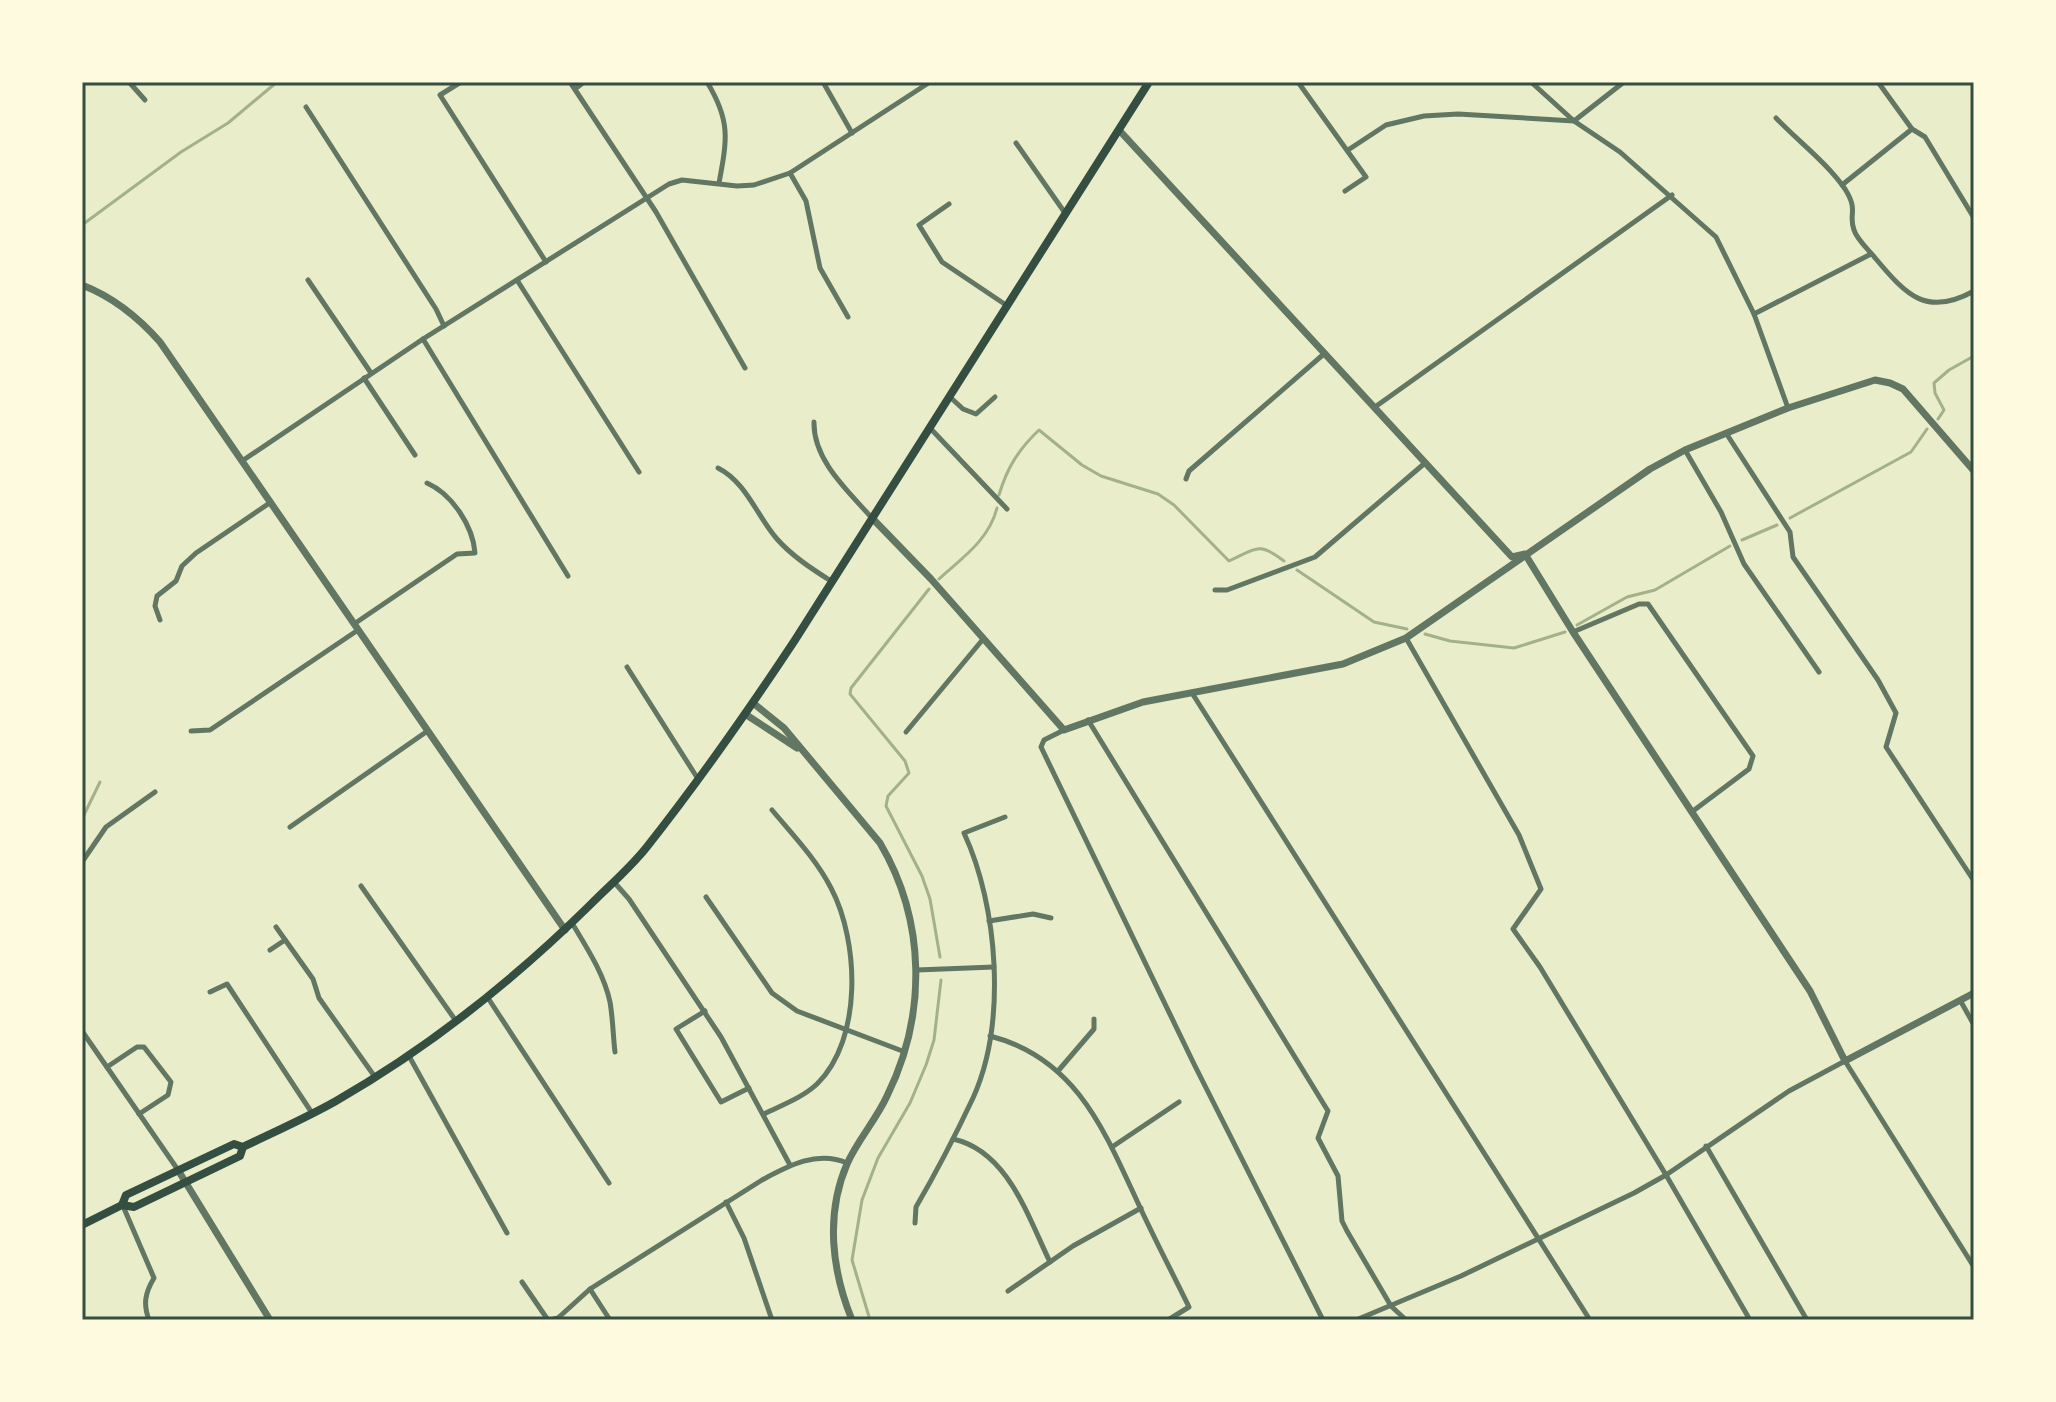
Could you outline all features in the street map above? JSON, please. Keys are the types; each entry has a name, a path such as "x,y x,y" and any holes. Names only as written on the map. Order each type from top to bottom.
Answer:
{"main road":[{"path":"122,1205 126,1195 234,1144 243,1147 312,1113 409,1055 488,998 568,927 645,849 753,703 1149,82"},
{"path":"82,1225 122,1205 134,1207 240,1156 243,1147"}],"street":[{"path":"129,82 145,100"},
{"path":"461,82 440,95 546,262"},
{"path":"570,82 646,197 745,368"},
{"path":"575,89 584,82"},
{"path":"707,82 718,100 727,127 719,183"},
{"path":"823,82 852,133"},
{"path":"242,461 423,339 669,184 682,180 754,185 790,173 930,82"},
{"path":"1298,82 1366,177 1345,191"},
{"path":"1531,82 1574,121 1620,152 1672,195 1716,237 1754,314 1788,408"},
{"path":"1348,150 1386,125 1424,116 1458,114 1574,121 1624,82"},
{"path":"1878,82 1912,129 1925,137 1974,218"},
{"path":"306,107 444,326"},
{"path":"1776,118 1842,185 1854,204 1853,230 1900,287 1913,297 1938,304 1955,301 1974,291"},
{"path":"1842,185 1912,129"},
{"path":"1119,130 1512,557 1525,554"},
{"path":"1016,143 1065,213"},
{"path":"790,173 806,201 820,268 848,317"},
{"path":"1375,407 1672,195"},
{"path":"949,204 919,225 933,251 953,272 1006,305"},
{"path":"1754,314 1871,254"},
{"path":"308,280 371,373"},
{"path":"517,280 639,472"},
{"path":"82,285 115,302 147,328 182,372 426,732 568,927 590,952 610,1001 615,1052"},
{"path":"423,339 568,576"},
{"path":"1186,479 1189,471 1325,353"},
{"path":"364,378 415,455"},
{"path":"1323,1320 1194,1064 1041,747 1044,740 1087,720 1143,702 1343,664 1406,638 1633,478 1685,450 1726,433 1788,408 1875,380 1903,389 1974,471"},
{"path":"950,397 963,409 976,414 995,397"},
{"path":"814,422 816,444 822,457 872,518 984,638 1064,730"},
{"path":"930,428 1007,509"},
{"path":"1726,433 1790,532 1793,557 1890,702 1896,713 1886,747 1974,881"},
{"path":"1685,450 1721,512 1744,564 1819,672"},
{"path":"1215,590 1227,590 1315,557 1426,463"},
{"path":"718,468 732,474 776,538 831,581"},
{"path":"191,731 210,730 457,554 475,553 474,536 443,490 427,483"},
{"path":"160,620 155,606 157,596 176,581 182,566 271,502"},
{"path":"1525,554 1573,632 1810,991 1845,1061 1974,1267"},
{"path":"1573,632 1639,604 1648,604 1753,756 1749,769 1693,811"},
{"path":"906,732 984,638"},
{"path":"1406,638 1531,860 1541,889 1513,929 1540,967 1750,1320"},
{"path":"627,667 698,779"},
{"path":"1192,693 1590,1320"},
{"path":"753,703 784,728 799,749 855,810 887,855 912,924 917,970 915,1006 906,1052 879,1112 847,1163 837,1198 832,1231 834,1251 840,1286 852,1320"},
{"path":"745,714 799,749"},
{"path":"1087,720 1328,1111 1318,1138 1338,1176 1342,1221 1391,1306 1406,1320"},
{"path":"290,827 426,732"},
{"path":"82,862 106,827 155,792"},
{"path":"764,1114 800,1097 818,1083 834,1059 846,1031 851,996 848,931 831,888 808,853 772,810"},
{"path":"915,1223 916,1207 973,1097 990,1036 994,967 989,921 985,894 964,833 1005,817"},
{"path":"614,882 629,899 705,1011 790,1165"},
{"path":"361,886 456,1022"},
{"path":"706,897 772,993 797,1011 906,1052"},
{"path":"989,921 1033,914 1051,918"},
{"path":"276,927 313,979 319,998 375,1077"},
{"path":"270,950 285,940"},
{"path":"917,970 994,967"},
{"path":"210,992 227,984 312,1113"},
{"path":"1356,1320 1461,1276 1666,1175 1789,1091 1974,993"},
{"path":"488,998 609,1183"},
{"path":"1960,1000 1974,1025"},
{"path":"705,1011 676,1029 721,1102 749,1088"},
{"path":"1058,1071 1094,1029 1094,1019"},
{"path":"82,1031 178,1170 270,1320"},
{"path":"990,1036 1024,1049 1058,1071 1083,1097 1112,1147 1189,1307 1168,1320"},
{"path":"107,1067 137,1047 144,1047 171,1082 168,1095 139,1114"},
{"path":"409,1055 507,1233"},
{"path":"1112,1147 1179,1102"},
{"path":"953,1139 972,1145 992,1160 1010,1180 1050,1262"},
{"path":"1706,1146 1807,1320"},
{"path":"522,1282 549,1320 558,1318 590,1289 790,1165 822,1158 836,1158 847,1163"},
{"path":"726,1202 744,1238 772,1320"},
{"path":"122,1205 154,1278 145,1297 144,1306 149,1320"},
{"path":"1008,1291 1141,1208"},
{"path":"590,1289 610,1320"}],"waterway":[{"path":"82,225 181,152 228,123 277,82"},
{"path":"1938,419 1944,410 1935,393 1934,383 1974,356"},
{"path":"1790,518 1911,452 1927,429"},
{"path":"999,495 1014,460 1039,430 1082,465 1101,476 1158,494 1174,505 1229,561 1257,549 1268,551 1284,561"},
{"path":"939,579 981,539 997,508"},
{"path":"1742,540 1777,525"},
{"path":"1577,625 1627,597 1655,590 1730,546"},
{"path":"1297,570 1374,622 1407,629"},
{"path":"929,589 851,688 850,694 905,761 909,773 888,796 886,806 922,876 930,899 940,957"},
{"path":"1425,634 1450,641 1514,648 1565,632"},
{"path":"82,819 100,782"},
{"path":"870,1320 852,1260 862,1200 878,1158 910,1103 926,1065 934,1040 941,980"}]}
